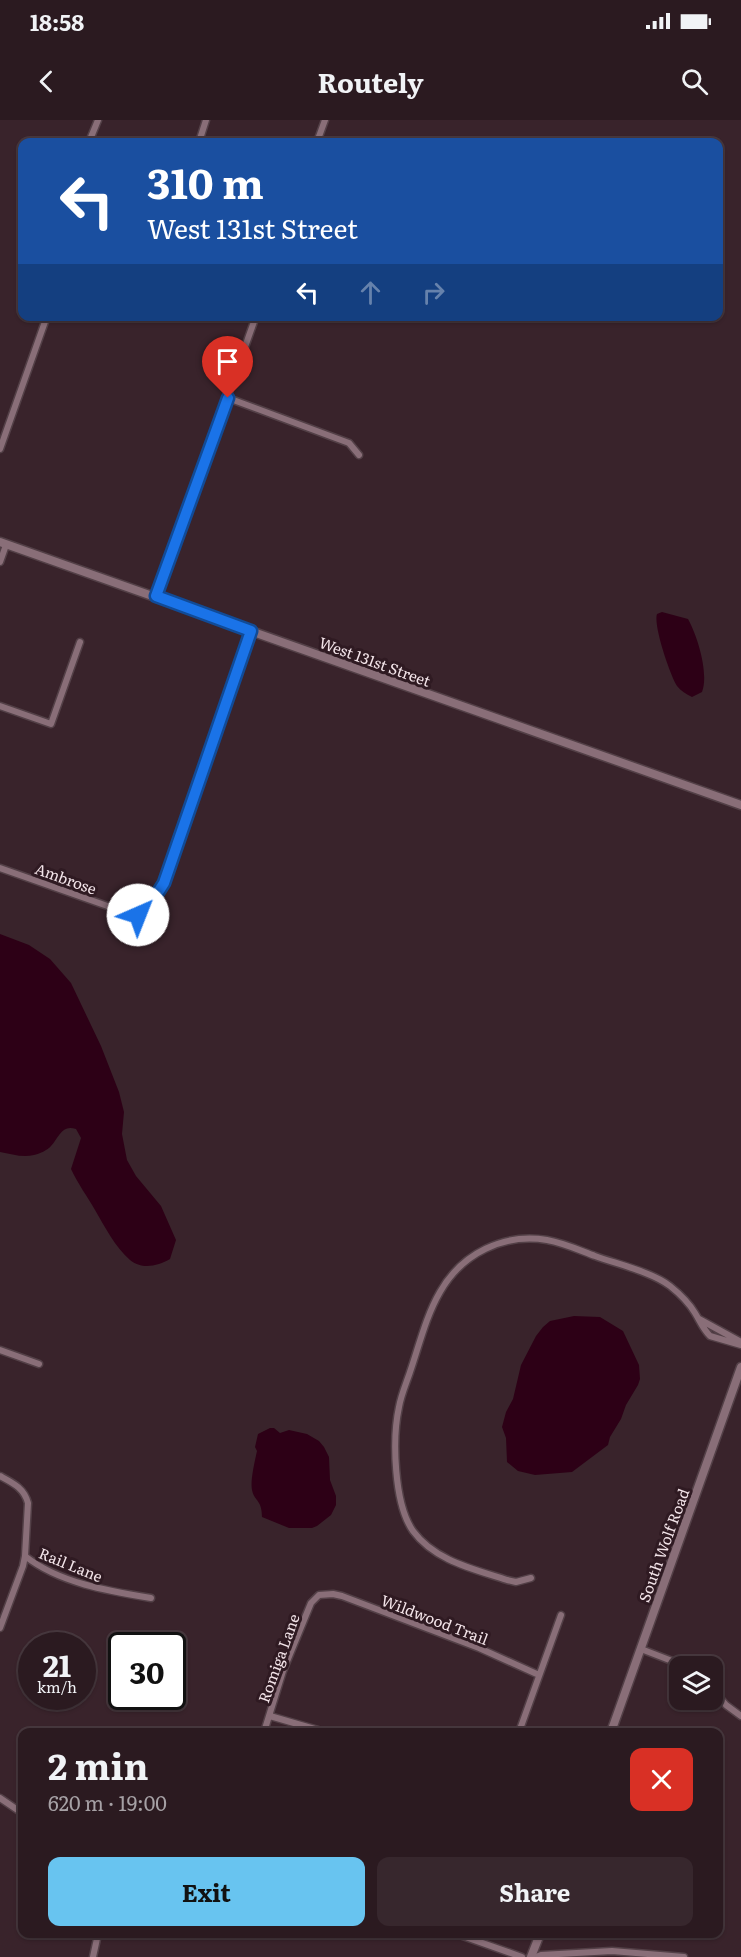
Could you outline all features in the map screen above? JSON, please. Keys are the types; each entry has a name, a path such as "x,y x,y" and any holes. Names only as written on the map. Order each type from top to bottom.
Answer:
{"street":[{"path":"91,138 98,120"},
{"path":"200,138 206,120"},
{"path":"318,138 325,120"},
{"path":"0,449 44,321"},
{"path":"156,596 254,321"},
{"path":"228,398 349,443 359,455"},
{"path":"0,562 3,543"},
{"name":"West 131st Street","path":"3,543 741,805"},
{"name":"Ambrose","path":"0,868 133,915 138,915 148,908 164,883 251,631"},
{"path":"0,706 51,724 80,642"},
{"path":"531,1578 516,1582 507,1580 441,1556 418,1537 405,1518 402,1509 398,1490 396,1447 399,1406 434,1305 447,1281 468,1259 489,1247 512,1240 548,1240 664,1281 681,1296 698,1318 741,1343"},
{"path":"0,1350 39,1364"},
{"name":"South Wolf Road","path":"612,1728 741,1367"},
{"path":"0,1476 26,1495 28,1503 24,1556"},
{"name":"Rail Lane","path":"24,1556 67,1578 105,1590 151,1598"},
{"name":"Rail Lane","path":"0,1628 23,1566 24,1556"},
{"name":"Wildwood Trail","path":"319,1595 342,1596 479,1648 539,1675"},
{"name":"Romiga Lane","path":"266,1728 303,1620 311,1603 319,1595"},
{"path":"520,1728 561,1615"},
{"path":"641,1648 669,1659"},
{"path":"723,1702 741,1716"},
{"path":"270,1716 311,1728"},
{"path":"1,1796 18,1810"},
{"path":"93,1957 97,1938"},
{"path":"468,1938 522,1957"},
{"path":"531,1957 538,1938"},
{"path":"536,1957 612,1951 684,1957"}],"shaded area":[{"path":"662,612 688,619 695,635 703,666 704,684 702,692 692,697 677,686 667,661 656,620 657,614"},
{"path":"0,934 29,945 50,959 71,983 101,1046 119,1092 124,1112 122,1134 127,1160 136,1176 161,1206 176,1240 170,1259 150,1266 140,1265 130,1260 115,1243 71,1169 81,1138 76,1129 67,1128 61,1132 50,1147 30,1156 0,1152"},
{"path":"574,1316 600,1317 623,1331 639,1365 638,1385 608,1445 572,1472 535,1475 518,1471 507,1462 506,1438 502,1427 513,1399 521,1365 543,1327 550,1321"},
{"path":"270,1428 280,1433 289,1430 307,1434 319,1441 329,1457 330,1480 336,1496 336,1505 331,1515 317,1526 289,1528 262,1517 261,1507 253,1494 252,1486 257,1451 255,1447 258,1434"}],"route":[{"path":"138,915 148,908 164,883 251,631 156,596 228,398"}]}
